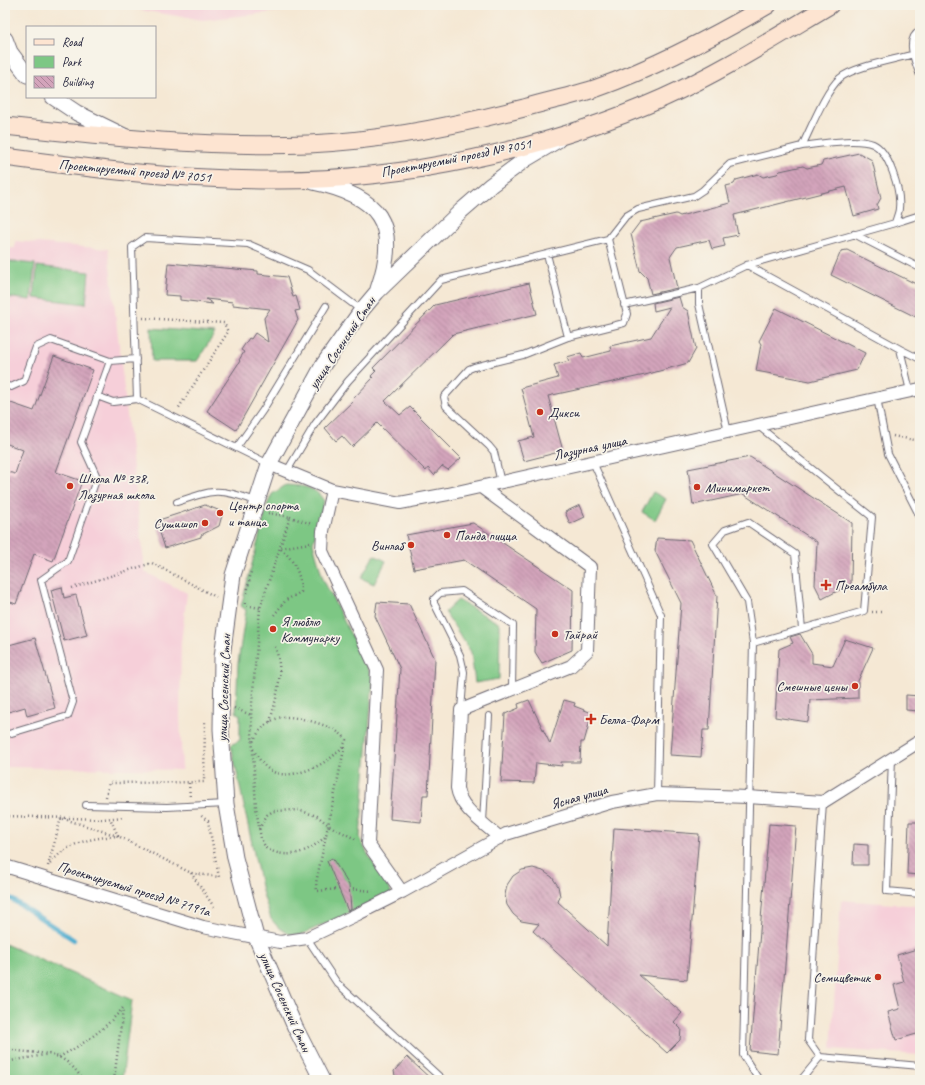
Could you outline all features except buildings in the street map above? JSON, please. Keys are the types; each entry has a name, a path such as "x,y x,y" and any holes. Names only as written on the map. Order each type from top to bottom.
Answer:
{"main road":[{"path":"5,126 130,139 210,143 310,144 378,138 470,121 597,88 690,48 768,5"},
{"name":"Проектируемый проезд № 7051","path":"5,157 100,170 195,178 301,180 392,173 433,166 490,154 569,133 620,116 665,97 756,48 830,5"}],"street":[{"path":"5,39 10,52 26,74"},
{"path":"54,98 77,113 130,139"},
{"name":"улица Сосенский Стан","path":"322,1080 295,1027 256,937 235,858 226,804 221,729 222,657 220,601 233,575 269,464 323,365 361,311 377,292 461,211 491,185 526,160 569,133"},
{"path":"301,180 349,192 368,204 376,212 386,234 387,247 386,261 377,292"},
{"name":"Лазурная улица","path":"269,464 332,490 400,503 501,483 915,390"},
{"path":"481,487 590,567 587,651 571,666 461,710 458,796 463,804 500,838"},
{"path":"332,490 323,531 322,551 377,670 368,844 402,892"},
{"path":"824,802 920,741"},
{"name":"Ясная улица","path":"256,937 280,942 307,938 402,892 500,838 612,802 657,794 748,797 824,802"},
{"name":"Проектируемый проезд № 7191а","path":"5,866 203,927 256,937"}],"lane":[{"path":"920,31 913,37 911,43 920,76"},
{"path":"802,146 830,91 840,79 855,70 914,54"},
{"path":"287,471 315,424 348,381 441,280 608,239 626,216 638,209 694,196 703,190 730,164 802,146 858,141 873,144 883,153 892,171 898,192 899,208 895,223"},
{"path":"624,305 698,288 746,265 920,215"},
{"path":"854,234 920,268"},
{"path":"137,399 132,247 145,238 248,244 308,270 361,311"},
{"path":"501,483 494,452 446,406 444,397 470,369 474,367 523,355 568,337 624,323 627,319 608,239"},
{"path":"547,254 568,337"},
{"path":"746,265 920,359"},
{"path":"698,288 699,304 728,432"},
{"path":"237,447 263,410 326,306"},
{"path":"5,384 11,387 24,381 36,347 51,340 110,362 136,359"},
{"path":"900,349 915,390"},
{"path":"5,734 68,716 73,702 41,580 68,561 97,477 81,442 110,362"},
{"path":"97,396 113,402 137,399 269,464"},
{"path":"877,398 888,454 920,517"},
{"path":"753,643 864,611 872,517 757,425"},
{"path":"593,462 661,615 657,794"},
{"path":"177,502 209,491 229,492 256,501"},
{"path":"760,1080 742,1055 753,643 747,602 713,544 725,530 748,522 794,554 802,629"},
{"path":"461,710 462,664 460,656 434,603 434,599 440,593 456,590 462,591 513,625 512,689"},
{"path":"483,822 489,716"},
{"path":"892,758 887,891 920,894"},
{"path":"824,802 808,1040 820,1057 920,1066"},
{"path":"86,805 167,806 226,804"},
{"path":"307,938 337,983 443,1080"},
{"path":"801,1080 820,1057"}],"path":[{"path":"134,317 224,323 228,332 173,416"},
{"path":"884,435 920,441"},
{"path":"267,519 269,512 290,517 313,524 312,530"},
{"path":"290,517 260,608 251,714 259,829 266,848 284,855 308,849 327,835"},
{"path":"311,537 313,550"},
{"path":"280,548 311,543"},
{"path":"274,615 286,600 301,592 296,567 290,558 280,548"},
{"path":"72,588 152,563 220,601"},
{"path":"252,567 244,605 260,608"},
{"path":"269,722 281,675 280,664 274,644"},
{"path":"232,702 232,707 251,714"},
{"path":"105,806 109,783 204,782 205,715"},
{"path":"339,889 316,891 318,872 330,826 346,740 344,736 337,731 304,720 284,717 269,722 259,732 253,746 261,762 267,768 275,773 289,775 322,763 339,751 346,740"},
{"path":"259,829 269,813 284,809 298,810 324,820 330,826 358,841"},
{"path":"61,818 118,836 191,873 219,877 208,821 195,814"},
{"path":"5,816 61,818 125,817"},
{"path":"61,818 48,866 59,852 74,845 96,838 118,836"},
{"path":"110,818 118,836"},
{"path":"358,833 358,841 360,846"},
{"path":"191,873 214,907"},
{"path":"349,889 380,892"},
{"path":"59,1057 93,1036 110,1023 123,1008 114,1080"},
{"path":"5,1048 51,1054 59,1057 72,1066 83,1080"},
{"path":"5,1062 51,1054"}],"shaded area":[{"path":"109,5 339,5 202,20"},
{"name":"Школа № 338, Лазурная школа","path":"15,241 108,249 145,572 187,593 181,643 180,715 182,770 5,767 5,248 15,248"},
{"name":"Семицветик","path":"841,900 920,906 920,1055 831,1049"}],"green space":[{"path":"5,261 35,264 31,300 5,297"},
{"path":"37,266 89,272 86,304 34,298"},
{"path":"151,328 215,333 197,361 152,361"},
{"path":"286,485 313,490 317,492 324,501 313,543 323,579 373,679 360,837 363,845 392,894 300,935 289,934 279,928 271,919 262,891 231,745 240,740 240,715 236,712 238,663 246,610 241,606 268,503 272,494"},
{"path":"653,492 666,499 655,520 642,512"},
{"path":"374,555 386,561 374,584 361,578"},
{"path":"458,600 500,624 499,679 475,683 471,652 445,612"},
{"path":"5,944 132,1000 122,1080 5,1080"}],"waterway":[{"path":"5,895 74,940"}],"place":[{"name":"Дикси","path":"540,412"},
{"name":"Школа № 338, Лазурная школа","path":"70,486"},
{"name":"Минимаркет","path":"697,487"},
{"name":"Центр спорта и танца","path":"220,513"},
{"name":"Сушишоп","path":"205,523"},
{"name":"Панда пицца","path":"447,535"},
{"name":"Винлаб","path":"411,545"},
{"name":"Преамбула","path":"826,585"},
{"name":"Я люблю Коммунарку","path":"273,629"},
{"name":"Тайрай","path":"555,634"},
{"name":"Смешные цены","path":"855,686"},
{"name":"Белла-Фарм","path":"591,719"},
{"name":"Семицветик","path":"878,977"}]}
